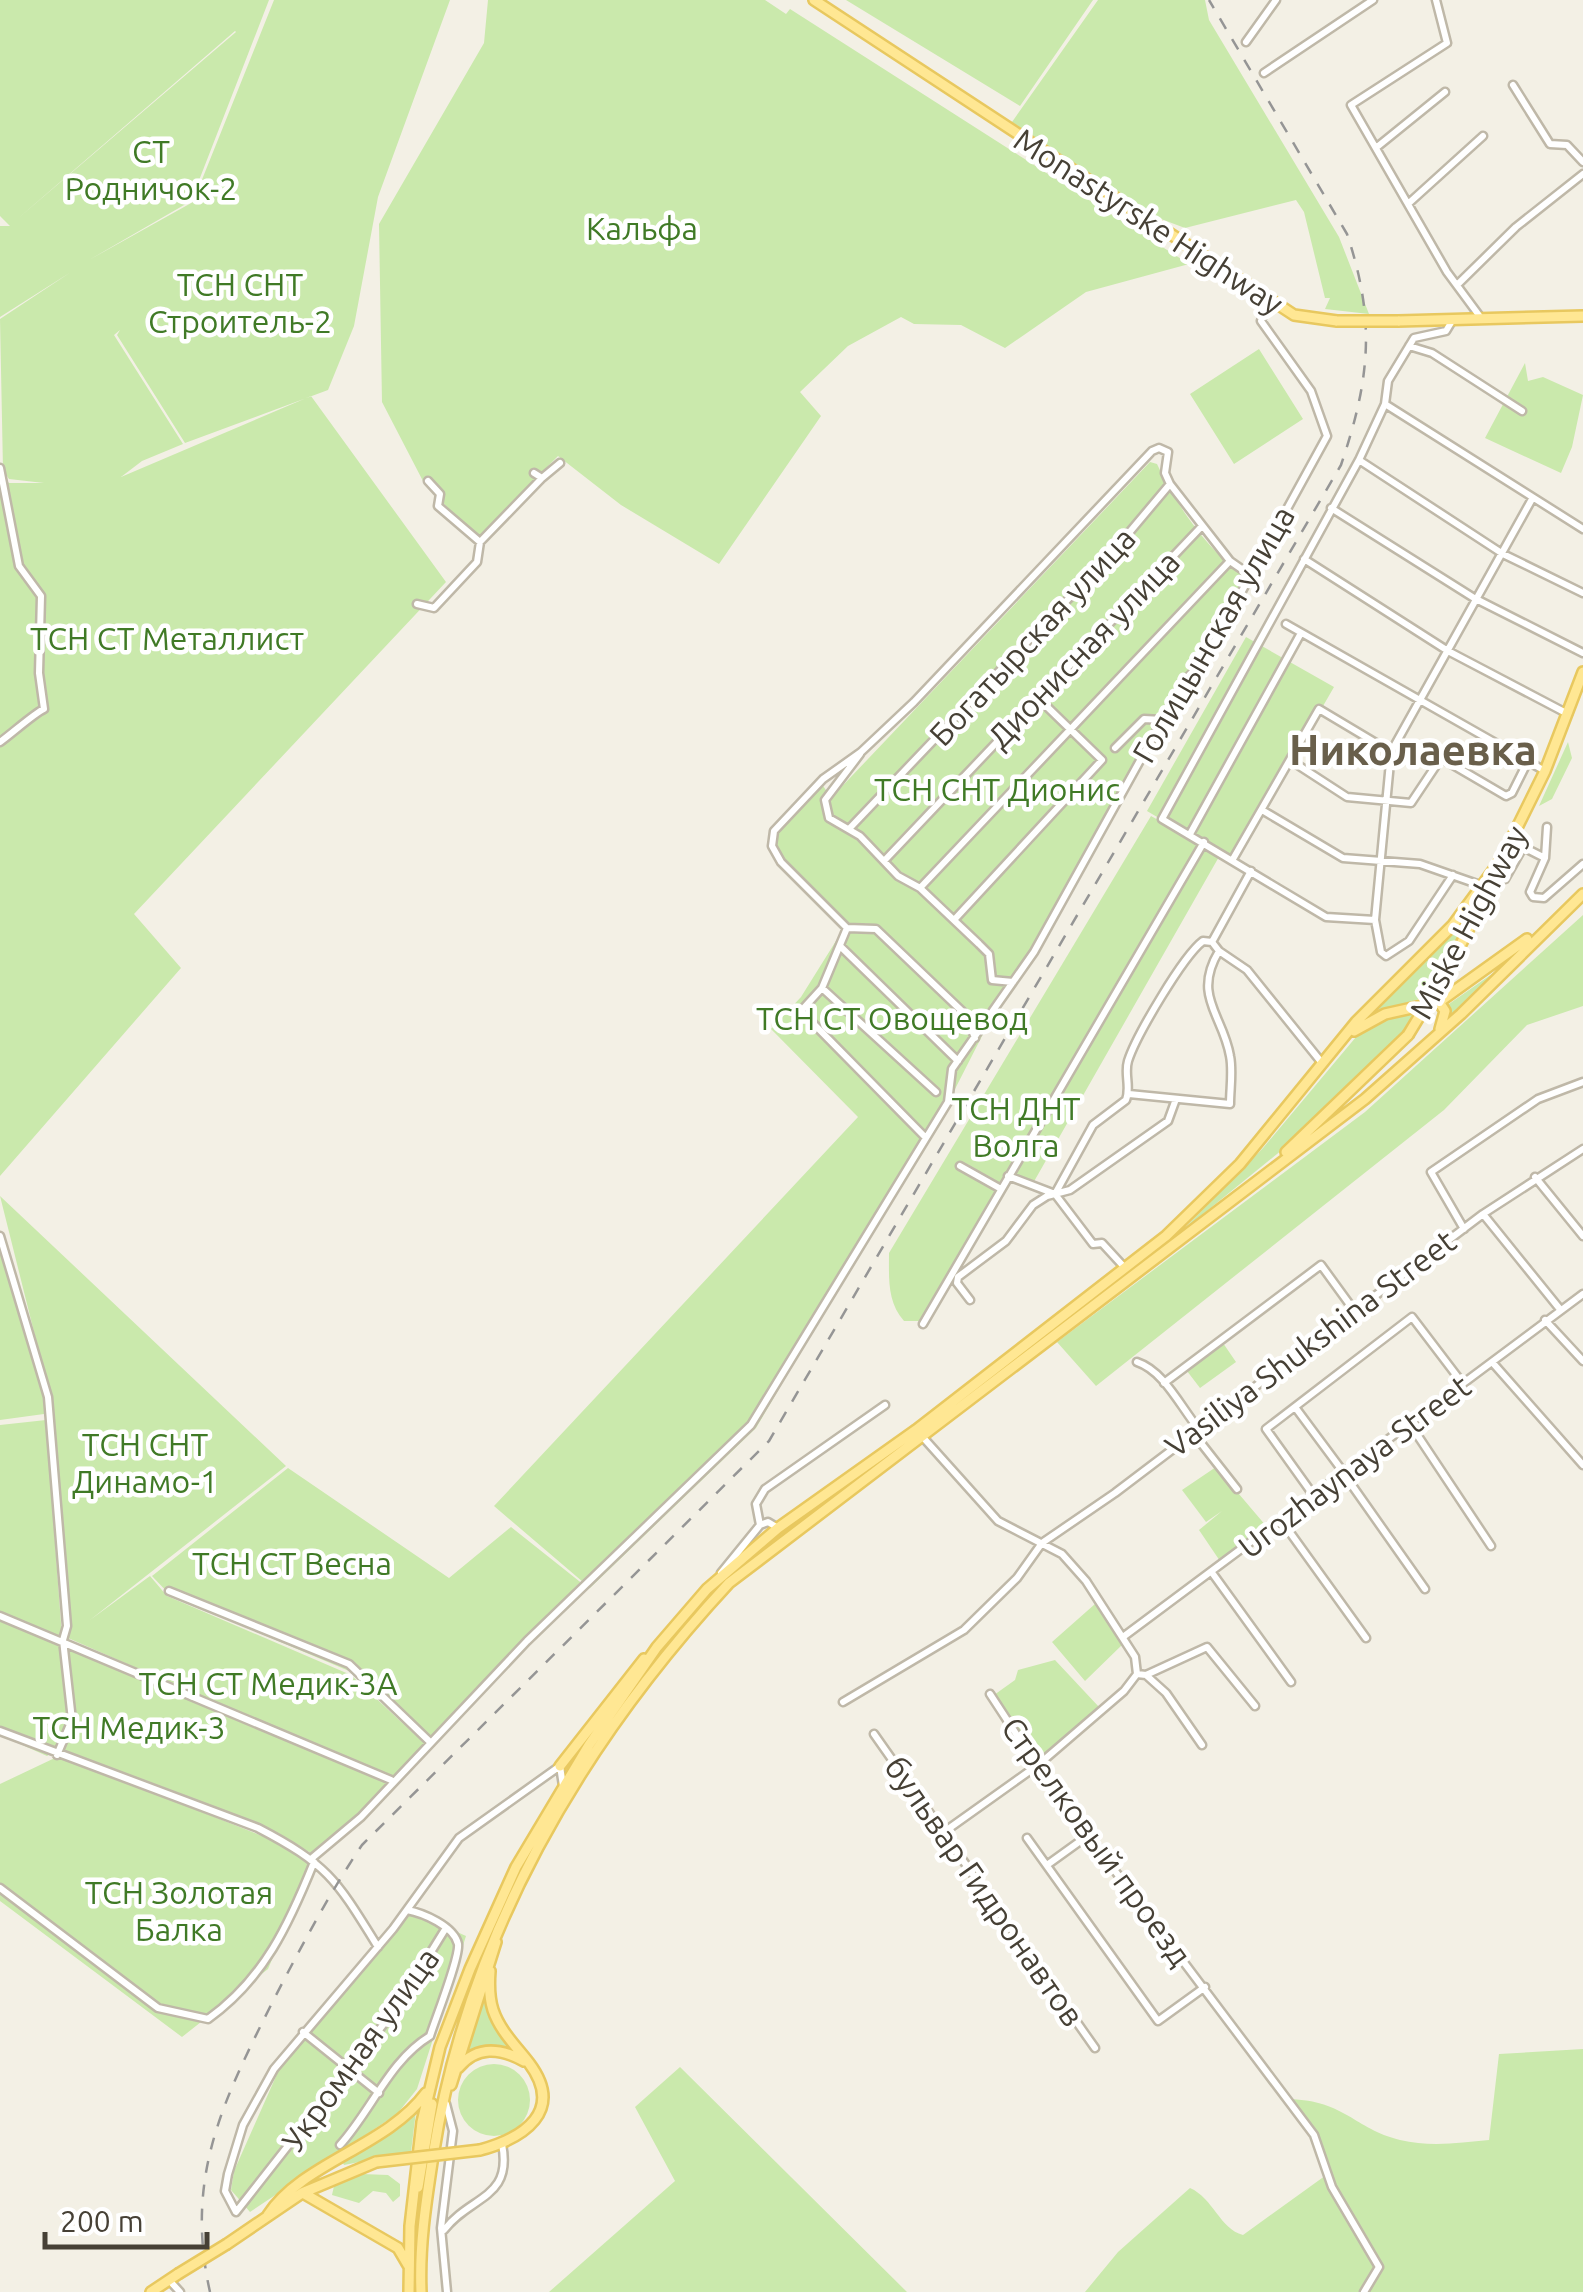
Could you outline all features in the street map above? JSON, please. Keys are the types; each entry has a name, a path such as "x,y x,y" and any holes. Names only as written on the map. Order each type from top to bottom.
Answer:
{"main road":[{"name":"Monastyrske Highway","path":"814,0 1294,314 1337,321 1583,316"},
{"name":"Miske Highway","path":"1258,1177 1408,1034 1451,964 1546,771 1583,672"},
{"path":"560,1766 628,1675 717,1580 778,1528 920,1434 1125,1268 1240,1164 1336,1046 1439,941 1503,857"},
{"path":"415,2292 422,2210 464,2012 516,1888 594,1751 650,1675 729,1583 774,1545 1365,1099 1583,894"},
{"path":"1336,1046 1384,1014 1439,1002 1543,928"},
{"path":"1432,1040 1444,1021 1444,1006 1439,1002"},
{"path":"774,1545 778,1528"},
{"path":"415,2292 409,2267 410,2226 428,2091 452,2018 502,1894 563,1787 657,1648"},
{"path":"435,2143 516,1888"},
{"path":"151,2292 302,2193 335,2176 376,2162 480,2150 529,2130 538,2115 540,2082 494,2013 492,1954"},
{"path":"415,2292 418,2192 452,2018"},
{"path":"454,2074 466,2058 488,2050 510,2054 531,2066"},
{"path":"268,2215 288,2193 399,2122 428,2091"},
{"path":"332,2208 326,2193 335,2176"},
{"path":"302,2193 398,2248 409,2267"},
{"path":"379,2235 399,2238 410,2226"}],"street":[{"path":"1246,42 1276,0"},
{"path":"1436,0 1447,43 1351,104 1456,285 1481,319"},
{"path":"1264,73 1371,1"},
{"path":"1512,85 1550,144 1567,145 1583,162"},
{"path":"1376,147 1445,92"},
{"path":"1409,203 1483,136"},
{"path":"1456,285 1516,227 1583,174"},
{"name":"Голицынская улица","path":"926,1138 948,1102 952,1069 1014,982 1184,681 1202,664 1327,436 1311,391 1262,321 1269,298"},
{"path":"1375,920 1326,917 1162,819 1359,460 1385,404 1388,381 1408,346 1426,334 1446,331 1452,321"},
{"path":"1408,346 1432,353 1522,411"},
{"path":"1385,404 1583,530"},
{"path":"1014,982 992,980 989,954 920,888 898,876 850,829 830,818 825,800 861,752 1155,448 1162,448 1170,456 1166,473 1170,484 1230,561 1250,575"},
{"path":"1359,460 1503,554 1583,593"},
{"path":"417,604 434,608 477,562 480,542 560,463"},
{"path":"0,468 19,566 41,596 39,673 44,701 44,709 34,712 25,727 0,742"},
{"path":"534,473 542,478"},
{"path":"428,481 440,494 438,506 480,542"},
{"name":"Богатырская улица","path":"850,829 1112,553 1170,484"},
{"path":"1453,875 1409,940 1386,956 1377,946 1375,920 1391,752 1532,499"},
{"path":"1331,508 1477,600 1583,653"},
{"name":"Дионисная улица","path":"884,861 1202,526"},
{"path":"1304,559 1448,651 1569,714"},
{"path":"920,888 1230,561"},
{"path":"1286,624 1546,771"},
{"path":"1190,834 1301,633"},
{"path":"954,920 1102,760 1038,698"},
{"path":"1233,860 1319,709 1391,752"},
{"path":"1115,748 1144,720 1162,720"},
{"path":"861,752 823,779 774,831 772,846 781,862 847,928 876,929 966,1015 975,1038"},
{"path":"1290,760 1347,797 1413,803 1441,758 1506,796 1512,793 1528,761"},
{"path":"1262,810 1344,858 1420,864 1483,886"},
{"path":"1547,826 1545,858 1530,892 1539,899 1583,864"},
{"path":"923,1324 1204,842"},
{"path":"1505,879 1524,847 1545,858"},
{"path":"1212,942 1251,871"},
{"path":"0,1888 158,2008 208,2019 234,2001 257,1975 290,1922 313,1860 362,1817 430,1740 751,1425 926,1138 801,1010 822,988 847,928"},
{"path":"1128,1094 1127,1063 1190,953 1203,941 1212,942 1218,951 1247,970 1322,1062"},
{"path":"840,946 958,1061"},
{"path":"1056,1194 1093,1125 1128,1094 1230,1104 1230,1054 1210,1008 1208,968 1218,951"},
{"path":"822,988 936,1092"},
{"path":"1464,1229 1431,1172 1538,1098 1583,1082"},
{"path":"970,1300 956,1280 1006,1242 1034,1205 1070,1190 1168,1121 1176,1099"},
{"name":"Vasiliya Shukshina Street","path":"843,1702 964,1630 1017,1578 1042,1543 1483,1214 1535,1177 1583,1150"},
{"path":"960,1166 1000,1188"},
{"path":"1008,1176 1056,1194 1093,1244 1102,1242 1125,1268"},
{"path":"1535,1177 1583,1236"},
{"path":"1483,1214 1559,1308"},
{"path":"0,1236 48,1397 67,1626 63,1640 72,1720 57,1755"},
{"path":"1164,1383 1320,1265 1353,1310"},
{"name":"Urozhaynaya Street","path":"1123,1637 1213,1574 1559,1308 1583,1294"},
{"path":"1314,1496 1266,1430 1412,1317 1463,1384"},
{"path":"1545,1320 1583,1361"},
{"path":"1137,1362 1151,1366 1198,1428 1197,1438 1237,1489"},
{"path":"1492,1362 1583,1465"},
{"path":"760,1525 756,1504 765,1489 885,1405"},
{"path":"1295,1407 1425,1589"},
{"path":"1410,1424 1491,1546"},
{"path":"920,1434 998,1521 1062,1554 1086,1581 1136,1656 1141,1675 1166,1693 1202,1745"},
{"path":"1281,1520 1366,1638"},
{"path":"717,1580 760,1525 768,1522 778,1528"},
{"path":"1213,1574 1291,1682"},
{"path":"169,1591 349,1664 430,1740"},
{"path":"0,1616 392,1780"},
{"path":"944,1832 1038,1766 1141,1675 1207,1647 1255,1706"},
{"name":"Стрелковый проезд","path":"990,1694 1038,1766 1314,2136 1332,2187 1380,2268 1364,2292"},
{"path":"0,1731 258,1828 313,1860 338,1881 378,1947"},
{"name":"бульвар Гидронавтов","path":"874,1734 1095,2048"},
{"path":"379,2093 302,2032 378,1947 459,1838 560,1766 563,1787"},
{"path":"1048,1865 1090,1834"},
{"path":"1026,1838 1158,2021 1205,1986"},
{"path":"340,2145 411,2047 430,2036 458,1945 429,1916 406,1910"},
{"name":"Укромная улица","path":"302,2032 274,2069 243,2125 225,2191 236,2212 397,2007 444,1931"},
{"path":"446,2104 453,2131 441,2236 447,2292"},
{"path":"441,2236 446,2226 500,2182 506,2166 502,2144"},
{"path":"174,2277 180,2292"}],"green space":[{"path":"0,0 269,0 191,201 89,260 193,202 274,0 450,0 378,197 354,326 328,390 311,396 446,582 134,914 181,968 0,1176 0,474 9,483 44,483 9,479 3,470 0,319 71,272 0,317 0,226 10,226 0,216","holes":["235,31 236,32 15,221","120,330 117,335 185,443 306,398 121,477 142,461 183,444 114,335"]},
{"name":"Кальфа","path":"488,0 765,0 786,14 790,9 1189,264 1086,292 1005,348 961,325 914,324 901,317 848,346 800,392 821,416 719,564 621,505 558,456 477,538 424,483 382,402 379,224 484,43"},
{"path":"846,0 1093,0 1020,106"},
{"path":"1098,0 1205,0 1209,20 1339,237 1369,314 1325,309 1330,298 1325,298 1304,212 1296,200 1185,228 1153,216 1012,122"},
{"path":"1259,349 1303,419 1234,464 1190,394"},
{"path":"1525,363 1528,381 1543,377 1583,395 1572,447 1561,473 1485,438"},
{"path":"1150,462 1157,464 1185,513 1209,544 1252,580 1007,987 953,1093 756,1428 590,1588 494,1506 858,1117 771,1029 801,997 844,928 774,857 769,849 772,829 819,780 830,796","holes":["867,848 929,891 991,955"]},
{"name":"ТСН ДНТ Волга","path":"1246,637 1334,687 1233,862 1220,855 1032,1185 1007,1173 920,1321 904,1321 892,1298 889,1253 1151,816 1216,852 1147,811"},
{"path":"1568,742 1572,758 1552,799 1539,806"},
{"path":"1478,905 1427,997 1380,1010 1377,1007"},
{"path":"1583,915 1583,1006 1527,1025 1444,1110 1096,1386 1057,1342 1365,1112"},
{"path":"1499,969 1451,1021 1449,1020 1449,1004"},
{"path":"1417,1012 1409,1028 1288,1145 1181,1232 1263,1148 1356,1037 1380,1021"},
{"name":"ТСН СНТ Динамо-1","path":"0,1196 286,1466 90,1620 150,1576 167,1596 351,1675 427,1746 394,1781 68,1638 51,1400"},
{"path":"0,1245 45,1397 44,1414 0,1420"},
{"path":"1223,1343 1236,1362 1200,1388 1187,1371"},
{"path":"46,1420 68,1718 56,1750 47,1756 0,1735 0,1425"},
{"path":"1216,1467 1267,1527 1222,1564 1199,1530 1222,1511 1206,1522 1182,1490"},
{"name":"ТСН СТ Весна","path":"288,1468 449,1578 511,1527 584,1585 426,1742 349,1671 170,1595 152,1576"},
{"path":"1095,1604 1123,1644 1085,1681 1052,1642"},
{"name":"ТСН Золотая Балка","path":"66,1644 392,1785 365,1818 318,1856 258,1828 104,1773 315,1857 268,1969 182,2037 0,1901 0,1784 59,1756 75,1720"},
{"path":"1055,1660 1099,1707 1037,1760 994,1695 1015,1680 1018,1670"},
{"name":"ТСН Золотая Балка","path":"412,1912 466,1936 417,2089 397,2114 250,2212 231,2190 234,2171 285,2056"},
{"path":"483,1987 494,2022 514,2050 473,2050 462,2059"},
{"path":"1583,2049 1583,2292 1085,2292 1118,2252 1190,2188 1205,2199 1228,2227 1243,2235 1329,2173 1317,2138 1289,2099 1324,2105 1400,2140 1433,2144 1489,2140 1499,2054"},
{"path":"494,2064 520,2074 530,2100 520,2126 494,2136 468,2126 458,2100 468,2074"},
{"path":"680,2067 907,2292 549,2292 675,2181 635,2107"},
{"path":"416,2111 411,2152 344,2165 343,2163"},
{"path":"362,2174 388,2175 400,2184 400,2196 393,2202 386,2193 373,2191 359,2203 332,2195 334,2186"}],"railway":[{"path":"210,2292 202,2211 213,2140 239,2071 338,1882 362,1845 769,1441 1341,465 1358,405 1366,350 1356,265 1347,234 1209,0"}],"district":[{"name":"Николаевка","path":"1413,749"}],"park label":[{"name":"СТ Родничок-2","path":"151,170"},
{"name":"ТСН СНТ Строитель-2","path":"240,302"},
{"name":"ТСН СТ Металлист","path":"167,638"},
{"name":"ТСН СНТ Дионис","path":"997,789"},
{"name":"ТСН СТ Овощевод","path":"892,1018"},
{"name":"ТСН СТ Медик-3А","path":"268,1683"},
{"name":"ТСН Медик-3","path":"129,1727"}]}
